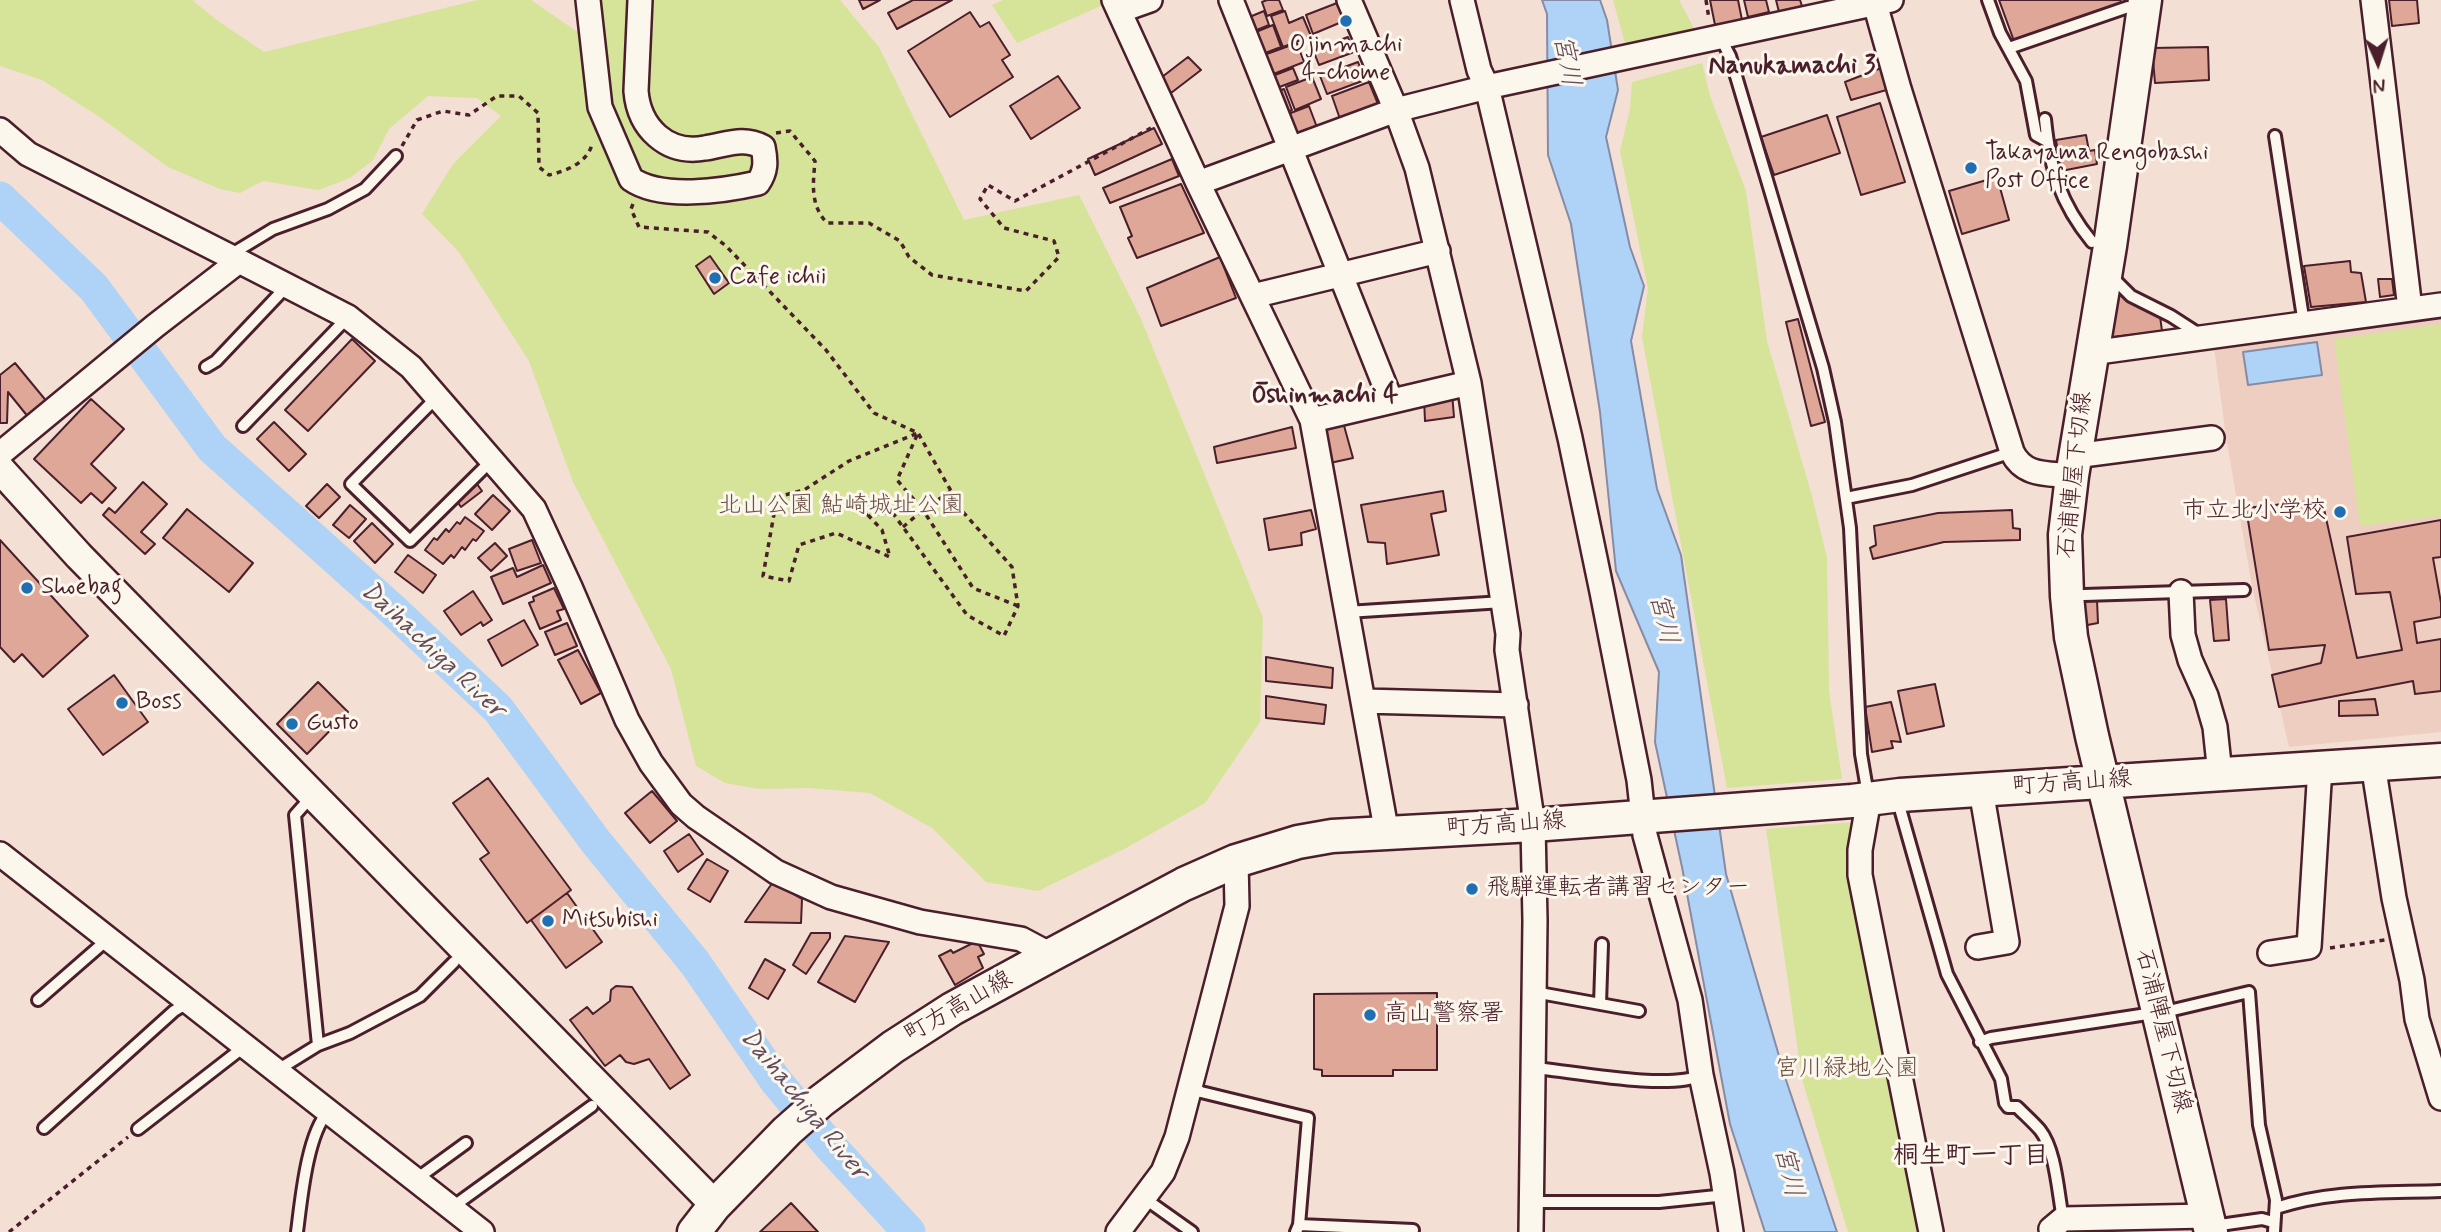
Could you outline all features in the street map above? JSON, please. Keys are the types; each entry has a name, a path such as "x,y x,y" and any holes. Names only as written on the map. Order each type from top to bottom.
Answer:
{"main road":[{"name":"石浦陣屋下切線","path":"2136,4 2104,275 2073,466 2065,535 2070,623 2103,782 2209,1225"},
{"name":"町方高山線","path":"694,1232 715,1205 768,1149 848,1080 893,1047 952,1009 1184,884 1236,861 1298,842 1332,836 1533,825 1981,790 2441,760"}],"street":[{"path":"588,0 600,107 631,179 641,186 686,192 758,183 765,173 763,147 751,141 730,142 703,149 675,146 664,141 646,125 637,104 636,90 640,0"},
{"path":"1150,0 1116,6 1312,420 1387,834"},
{"path":"1231,0 1391,401"},
{"path":"1349,0 1396,110 1417,168 1438,251 1469,383 1508,634 1507,650 1533,825 1531,1232"},
{"path":"1462,0 1479,70 1493,86 1570,438 1646,816 1690,1000 1701,1075 1731,1232"},
{"path":"2373,0 2410,309"},
{"path":"1198,183 1396,110 1493,86 1880,1 1899,89 2017,463 2027,470 2073,466 2212,438"},
{"path":"0,130 28,154 348,317 411,367 534,509 627,720 668,788 696,817 776,872 831,897 920,922 1021,939 1051,955"},
{"path":"1253,296 1438,251"},
{"path":"0,454 234,258"},
{"path":"2091,353 2441,305"},
{"path":"1312,420 1469,383"},
{"path":"0,469 79,556 715,1205"},
{"path":"2181,592 2183,635 2215,727 2220,774"},
{"path":"1364,701 1516,705"},
{"path":"2373,764 2417,1019 2441,1098"},
{"path":"2270,953 2309,947 2320,768"},
{"path":"1978,947 2007,942 1981,790"},
{"path":"1860,800 1860,875 1931,1232"},
{"path":"0,854 482,1232"},
{"path":"1118,1232 1163,1172 1171,1155 1237,905 1236,861"},
{"path":"2057,1226 2209,1225"}],"lane":[{"path":"1988,0 2000,33 2026,81 2036,135 2047,141"},
{"path":"2009,48 2136,4"},
{"path":"1712,38 1731,56 1823,368 1835,422 1852,562 1861,754 1860,800"},
{"path":"2045,119 2053,173 2076,222 2092,242"},
{"path":"2275,136 2304,324"},
{"path":"234,258 273,229 328,209 365,188 396,156"},
{"path":"2104,275 2116,281 2131,296 2205,337"},
{"path":"206,368 231,346 287,286"},
{"path":"243,426 348,317"},
{"path":"436,398 351,484 410,541 492,460"},
{"path":"1846,498 1912,485 2012,452"},
{"path":"2084,596 2244,590"},
{"path":"1347,612 1503,602"},
{"path":"313,795 295,815 318,1045"},
{"path":"1901,813 1947,974 2001,1079 2007,1106 2017,1107 2041,1131 2049,1145 2055,1166 2057,1226"},
{"path":"38,1000 108,939"},
{"path":"1600,1004 1602,944"},
{"path":"276,1071 318,1045 350,1033 420,996 454,961"},
{"path":"1534,992 1639,1011"},
{"path":"1980,1042 1991,1038 2173,1010 2249,992 2259,1125 2276,1208 2273,1227 2262,1219 2209,1225"},
{"path":"44,1128 174,1011 189,1002"},
{"path":"138,1129 245,1046"},
{"path":"1533,1069 1657,1080 1690,1080 1701,1075"},
{"path":"1190,1086 1200,1092 1308,1118 1297,1229 1413,1230"},
{"path":"452,1208 592,1106"},
{"path":"297,1232 302,1185 320,1121 328,1112"},
{"path":"415,1180 467,1143"},
{"path":"2276,1208 2307,1198 2349,1193 2441,1191"},
{"path":"1531,1202 1651,1202 1726,1195"},
{"path":"1144,1198 1192,1232"}],"path":[{"path":"396,156 417,120 443,111 470,116 497,96 519,96 537,113 539,167 549,175 566,171 590,153 600,107"},
{"path":"751,141 790,131 815,161 812,187 817,212 827,223 869,222 900,241 909,257 932,275 1026,291 1059,257 1054,242 1004,228 980,199 988,184 1015,201 1169,119"},
{"path":"641,186 631,209 639,227 708,232 726,246 825,350 874,413 918,433 963,512 1012,567 1018,606 1004,636 967,615 892,512 868,515 882,530 890,557 836,533 799,545 789,580 763,576 777,497 804,490 849,461 918,433"},
{"path":"918,433 897,480 923,510 973,588 1018,606"},
{"path":"902,527 951,491"},
{"path":"2309,947 2320,950 2404,937"},
{"path":"9,1232 138,1129"}],"shaded area":[{"name":"市立北小学校","path":"2441,315 2441,732 2289,747 2252,586 2226,437 2214,347"}],"green space":[{"name":"北山公園 鮎崎城址公園","path":"0,0 192,0 264,52 478,0 531,0 576,31 598,21 602,0 840,0 879,47 964,220 1079,195 1141,319 1263,618 1260,722 1205,803 1126,848 1038,891 986,882 932,828 870,793 808,788 760,789 725,783 696,766 671,669 573,482 529,361 459,252 422,214 453,164 501,116 477,98 428,96 389,129 373,160 350,178 318,190 263,181 240,193 220,189 168,167 101,118 42,80 0,66"},
{"path":"1003,0 1103,0 1105,4 1017,43 992,5"},
{"path":"1613,0 1679,0 1696,32 1626,47"},
{"path":"1702,63 1710,96 1746,191 1767,341 1827,558 1829,691 1842,779 1727,788 1642,337 1648,288 1620,151 1630,109 1632,82"},
{"path":"2441,324 2441,516 2360,526 2334,339"},
{"name":"宮川緑地公園","path":"1855,822 1925,1232 1848,1232 1802,1079 1766,829"}],"water":[{"name":"宮川","path":"1542,0 1600,0 1607,20 1618,90 1606,137 1630,247 1644,286 1631,341 1657,489 1681,555 1726,874 1786,1080 1837,1232 1765,1232 1730,1124 1682,867 1655,742 1659,672 1616,571 1600,412 1571,224 1548,155 1547,14"},
{"path":"2317,342 2322,375 2248,385 2243,352"}],"building":[{"path":"859,0 880,0 863,9"},
{"path":"913,0 952,0 897,29 888,13"},
{"path":"1279,0 1283,10 1267,16 1262,2"},
{"path":"1710,0 1738,0 1742,20 1715,25"},
{"path":"1744,0 1766,0 1769,12 1748,17"},
{"path":"1776,0 1800,0 1802,6 1779,12"},
{"path":"1999,0 2120,0 2122,3 2014,41"},
{"path":"2389,0 2417,0 2419,23 2392,26"},
{"path":"1337,3 1344,21 1313,34 1306,15"},
{"path":"1264,11 1269,25 1252,32 1247,18"},
{"path":"1285,11 1289,23 1303,17 1311,36 1283,47 1271,16"},
{"path":"970,12 980,27 989,22 1010,55 1002,60 1013,77 950,117 908,51"},
{"path":"1273,25 1281,47 1260,55 1251,34"},
{"path":"1348,37 1354,52 1319,65 1313,50"},
{"path":"1297,43 1304,62 1271,75 1264,55"},
{"path":"2208,47 2209,80 2155,83 2152,48"},
{"path":"1188,57 1201,70 1171,93 1162,77"},
{"path":"1358,62 1365,80 1327,94 1320,76"},
{"path":"1293,68 1298,80 1274,89 1270,77"},
{"path":"1881,68 1890,89 1851,100 1845,82"},
{"path":"1058,76 1080,108 1031,139 1010,106"},
{"path":"1312,77 1321,99 1295,110 1286,87"},
{"path":"1369,82 1378,104 1340,119 1332,96"},
{"path":"1284,89 1292,110 1282,114 1273,93"},
{"path":"1880,103 1905,182 1861,195 1837,117"},
{"path":"1309,106 1318,130 1292,140 1283,116"},
{"path":"1827,115 1840,153 1774,175 1761,137"},
{"path":"1154,128 1162,144 1095,175 1088,159"},
{"path":"2086,135 2089,151 2095,150 2097,164 2061,171 2056,140"},
{"path":"1172,159 1179,176 1110,203 1103,188"},
{"path":"1997,177 2009,220 1962,234 1949,191"},
{"path":"1181,184 1204,233 1137,258 1128,238 1132,236 1120,207"},
{"path":"710,256 729,283 714,294 696,266"},
{"path":"1220,257 1236,298 1161,326 1147,288"},
{"path":"2350,261 2351,272 2361,273 2366,302 2311,307 2304,266"},
{"path":"2378,279 2392,279 2394,295 2380,297"},
{"path":"2112,290 2160,316 2162,331 2105,338"},
{"path":"1798,319 1825,422 1811,426 1786,322"},
{"path":"352,339 375,361 308,431 285,410"},
{"path":"15,363 48,403 29,418 8,392 7,423 0,423 0,375"},
{"path":"1452,393 1454,417 1425,421 1424,398"},
{"path":"91,399 124,429 91,464 116,488 102,503 91,493 81,503 34,459"},
{"path":"274,422 306,454 289,471 257,439"},
{"path":"1343,422 1353,458 1330,463 1323,426"},
{"path":"1292,427 1296,448 1217,463 1214,447"},
{"path":"143,482 167,504 141,532 155,544 145,554 103,515 109,508 115,513"},
{"path":"327,484 340,497 319,518 306,506"},
{"path":"477,484 482,491 461,507 456,500"},
{"path":"1443,491 1446,511 1431,514 1439,555 1387,564 1385,543 1368,542 1361,505"},
{"path":"493,495 510,511 492,530 475,514"},
{"path":"2322,500 2357,658 2402,650 2390,592 2356,594 2347,537 2441,520 2441,557 2433,558 2441,617 2414,622 2417,643 2441,639 2441,691 2415,694 2413,681 2279,707 2272,675 2321,663 2325,645 2269,650 2246,508"},
{"path":"350,505 366,519 349,538 333,525"},
{"path":"187,509 253,563 229,592 163,538"},
{"path":"1311,510 1316,529 1301,533 1302,545 1269,550 1264,519"},
{"path":"2012,510 2013,528 2020,529 2020,540 1944,542 1873,559 1870,548 1876,545 1874,526 1938,513"},
{"path":"465,517 484,531 476,541 473,539 465,550 462,547 454,558 451,555 443,564 425,550 434,538 437,540 446,529 449,532"},
{"path":"372,523 393,544 375,563 354,541"},
{"path":"0,540 88,636 43,677 22,654 14,662 0,647"},
{"path":"532,540 541,563 517,571 509,549"},
{"path":"495,543 507,556 491,571 478,558"},
{"path":"408,555 436,575 423,593 395,572"},
{"path":"543,565 551,583 503,604 491,577 513,568 517,577"},
{"path":"554,588 564,609 557,611 561,620 540,629 529,603 534,601 533,597"},
{"path":"473,591 492,620 483,626 481,622 461,635 444,611"},
{"path":"2226,599 2229,640 2214,641 2210,600"},
{"path":"2097,600 2098,623 2082,626 2078,601"},
{"path":"524,620 538,645 502,666 488,640"},
{"path":"567,623 577,646 555,655 545,632"},
{"path":"578,650 601,693 581,704 558,660"},
{"path":"1266,657 1333,668 1332,688 1266,681"},
{"path":"114,675 148,722 103,755 68,709"},
{"path":"318,682 348,712 307,754 277,724"},
{"path":"1935,684 1944,726 1907,734 1898,691"},
{"path":"1266,696 1326,705 1324,724 1266,718"},
{"path":"2375,699 2378,715 2339,716 2339,701"},
{"path":"1891,702 1901,742 1891,741 1893,748 1872,752 1865,707"},
{"path":"488,778 571,890 527,923 480,859 489,853 453,803"},
{"path":"652,791 677,821 650,843 625,813"},
{"path":"689,834 703,854 678,872 664,851"},
{"path":"707,859 728,871 710,902 688,889"},
{"path":"773,882 802,899 801,923 745,922"},
{"path":"567,893 602,942 566,968 531,920"},
{"path":"811,933 830,933 830,938 806,974 793,965"},
{"path":"845,936 889,942 855,1002 818,982"},
{"path":"977,941 984,954 978,957 983,968 955,985 939,956 951,950 953,953"},
{"path":"765,959 785,970 768,999 749,988"},
{"path":"616,986 632,987 690,1075 670,1089 649,1059 634,1064 626,1062 620,1055 605,1066 570,1020 587,1007 593,1014 610,1001 611,990"},
{"path":"1437,993 1437,1070 1393,1070 1393,1076 1322,1076 1322,1070 1314,1069 1314,994"},
{"path":"791,1203 818,1232 760,1232"}],"waterway":[{"name":"Daihachiga River","path":"0,198 94,288 212,448 393,610 498,709 596,842 695,963 776,1081 829,1145 909,1232"}],"place":[{"name":"Ojinmachi 4-chome","path":"1346,21"},
{"name":"Takayama Rengobashi Post Office","path":"1971,168"},
{"name":"Cafe ichii","path":"715,278"},
{"name":"市立北小学校","path":"2340,512"},
{"name":"Shoebag","path":"27,588"},
{"name":"Boss","path":"122,703"},
{"name":"Gusto","path":"292,724"},
{"name":"飛騨運転者講習センター","path":"1472,889"},
{"name":"Mitsubishi","path":"548,921"},
{"name":"高山警察署","path":"1370,1015"}],"district":[{"name":"Nanukamachi 3","path":"1792,68"},
{"name":"Ōshinmachi 4","path":"1325,397"},
{"name":"桐生町一丁目","path":"1971,1158"}]}
